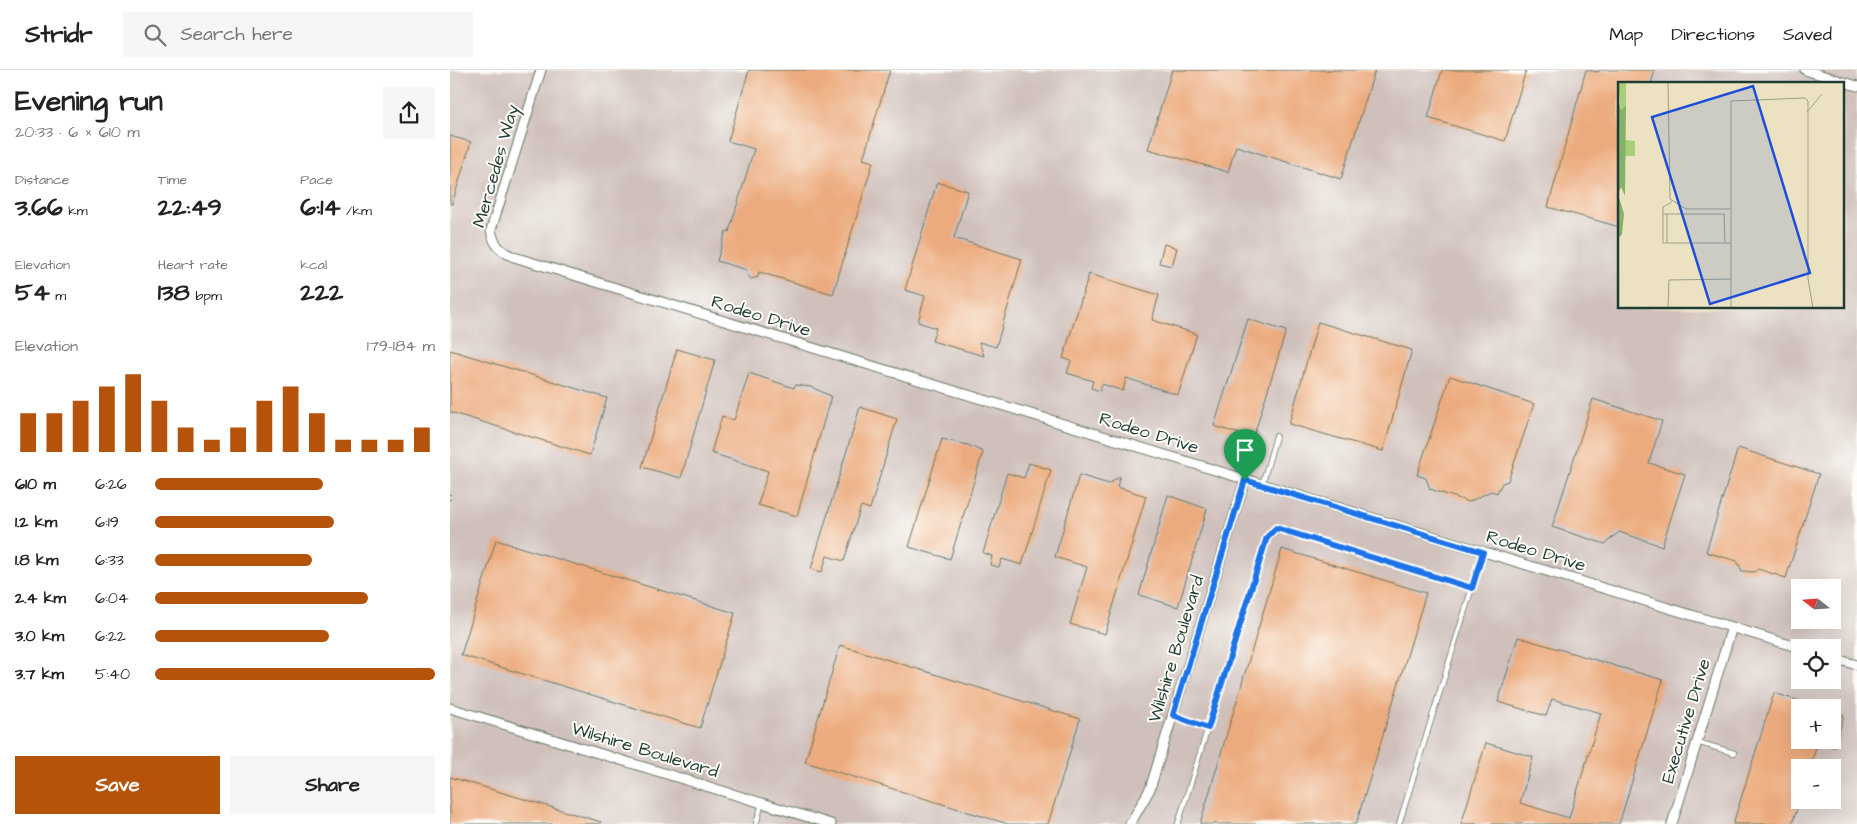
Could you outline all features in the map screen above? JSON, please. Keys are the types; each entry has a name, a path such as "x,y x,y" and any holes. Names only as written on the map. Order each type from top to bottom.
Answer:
{"street":[{"name":"Mercedes Way","path":"493,241 491,230 541,70"},
{"path":"1805,70 1857,86"},
{"name":"Rodeo Drive","path":"493,241 502,251 514,257 566,274 1791,645"},
{"name":"Wilshire Boulevard","path":"1130,824 1150,789 1245,480"},
{"name":"Executive Drive","path":"1672,824 1732,627"},
{"path":"1841,661 1857,665"},
{"name":"Wilshire Boulevard","path":"450,708 831,824"}],"lane":[{"path":"1262,485 1276,436"},
{"path":"1178,824 1267,537 1276,528 1472,588"},
{"path":"1399,824 1483,552"},
{"path":"1173,715 1208,728"},
{"path":"1697,742 1734,753"},
{"path":"756,824 762,803"}],"path":[{"path":"450,494 450,500"}],"shaded area":[{"path":"450,70 1857,70 1857,824 450,824"}],"building":[{"path":"749,70 890,70 863,159 873,162 833,294 759,272 758,277 751,279 746,273 747,270 717,261 726,231 729,232 754,149 728,141"},
{"path":"1172,70 1375,70 1341,179 1236,146 1228,172 1148,149"},
{"path":"1442,70 1526,70 1505,141 1428,118"},
{"path":"1586,70 1598,72 1599,70 1655,70 1652,82 1618,82 1618,226 1548,207"},
{"path":"450,136 471,142 452,204 450,204"},
{"path":"937,182 968,191 954,238 1022,259 996,347 979,342 984,356 932,341 936,328 918,322 925,296 905,290"},
{"path":"1164,244 1177,248 1172,266 1159,263"},
{"path":"1089,274 1159,295 1152,320 1197,334 1178,395 1126,378 1123,391 1102,384 1100,391 1091,388 1093,381 1067,373 1071,361 1063,358"},
{"path":"1248,319 1286,331 1253,438 1214,426"},
{"path":"1318,322 1412,350 1383,451 1289,424"},
{"path":"677,349 715,360 681,478 642,467"},
{"path":"450,350 607,398 590,455 450,412"},
{"path":"749,373 794,388 795,385 811,387 831,396 797,516 758,505 768,471 711,453 722,416 734,420"},
{"path":"1450,376 1534,404 1508,481 1502,483 1497,493 1491,491 1469,502 1430,489 1426,478 1417,475"},
{"path":"1593,399 1662,421 1649,463 1685,474 1662,546 1619,532 1605,544 1552,527"},
{"path":"860,407 897,419 870,509 861,506 844,561 827,556 822,572 811,569"},
{"path":"942,439 968,445 983,452 950,559 909,547"},
{"path":"1738,448 1819,474 1786,578 1758,569 1754,572 1742,571 1737,561 1706,552"},
{"path":"1029,463 1051,470 1022,565 1002,559 999,567 990,565 992,556 983,553 1007,473 1024,478"},
{"path":"1079,475 1109,484 1120,476 1117,487 1146,496 1105,634 1070,624 1087,567 1055,557"},
{"path":"1168,495 1207,509 1178,607 1139,595"},
{"path":"496,540 735,613 700,728 461,655"},
{"path":"1282,549 1426,593 1356,824 1200,824"},
{"path":"1518,637 1663,680 1619,824 1461,824 1486,743 1533,757 1520,803 1569,818 1601,713 1552,699 1546,716 1498,702"},
{"path":"840,645 1080,719 1048,824 1008,824 805,762"},
{"path":"1774,693 1794,699 1791,699 1791,749 1815,749 1813,759 1791,759 1791,809 1797,809 1792,824 1733,824"},
{"path":"1841,714 1844,715 1841,726"},
{"path":"450,777 601,822 600,824 450,824"}],"route":[{"path":"1245,480 1483,552 1472,588 1276,528 1267,537 1208,728 1173,715 1245,480"}]}
